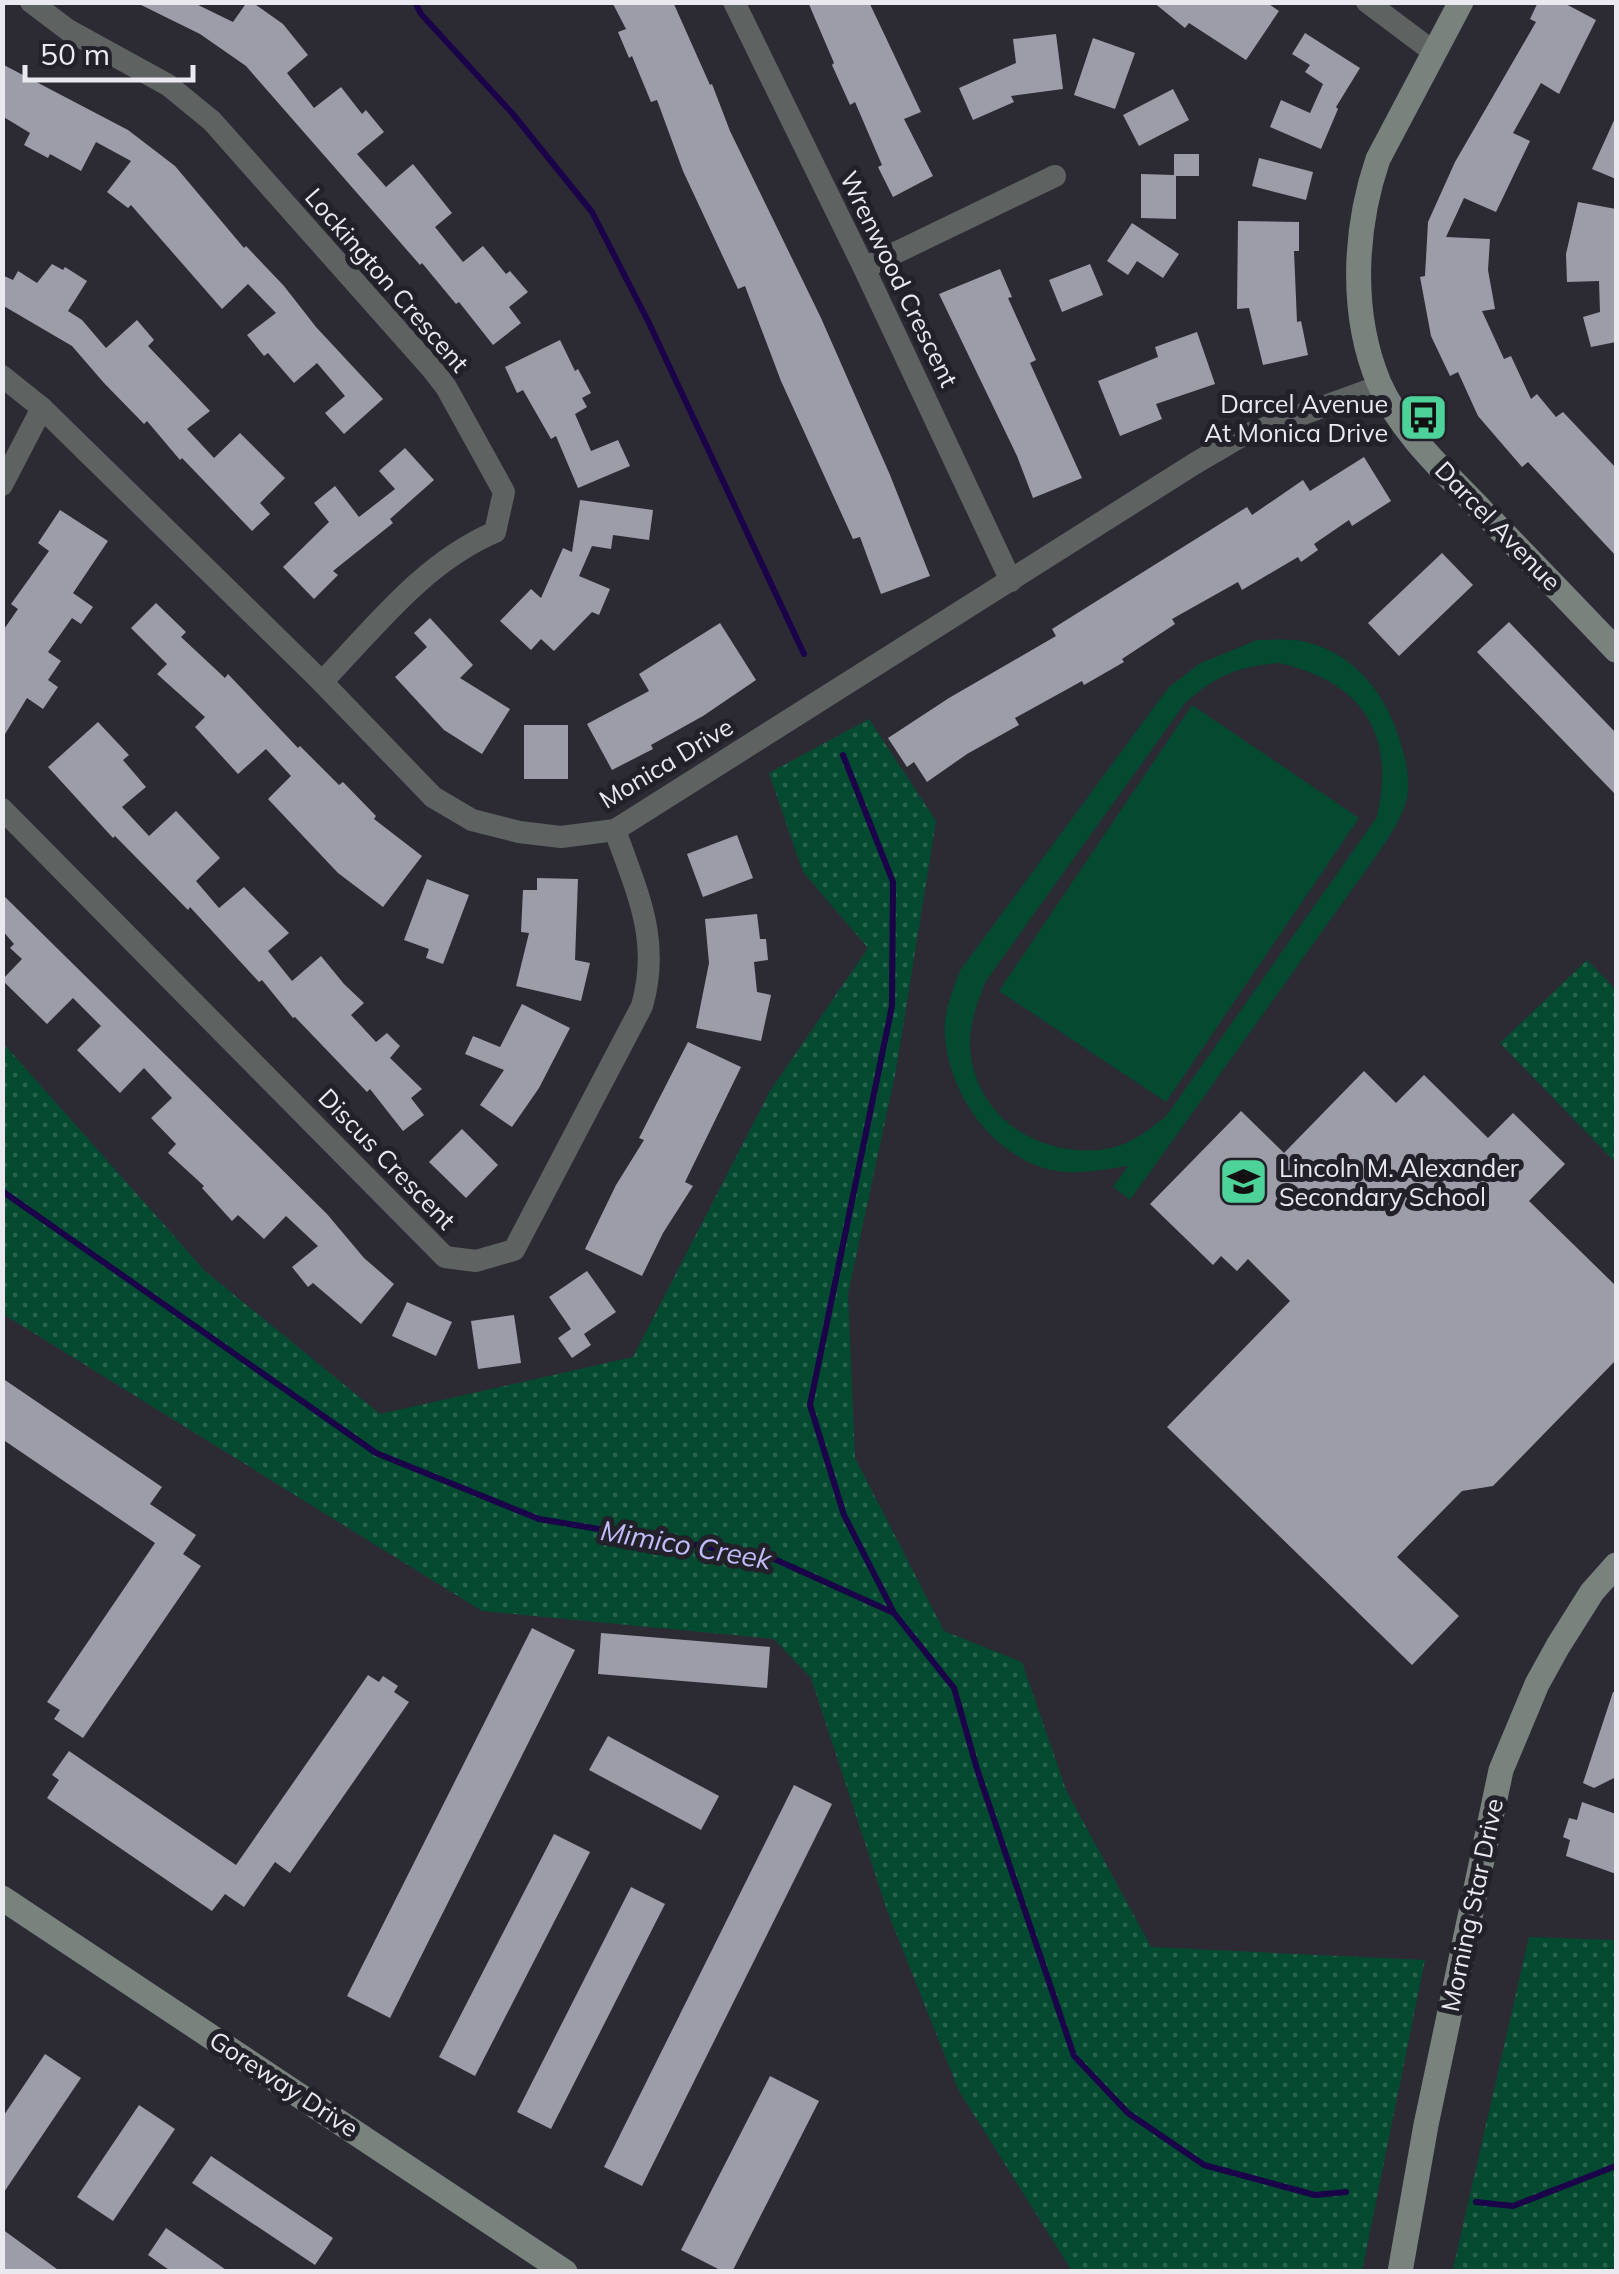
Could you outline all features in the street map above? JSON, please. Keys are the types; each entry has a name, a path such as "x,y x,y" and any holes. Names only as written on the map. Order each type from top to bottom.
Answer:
{"street":[{"name":"Lockington Crescent","path":"30,2 68,30 168,85 212,121 432,369 504,492 495,532 466,544 427,572 322,682"},
{"name":"Wrenwood Crescent","path":"734,2 1011,582"},
{"path":"1367,2 1436,53"},
{"name":"Darcel Avenue","path":"1461,2 1378,159 1361,246 1364,334 1380,386 1410,432 1616,650"},
{"path":"864,268 1055,176"},
{"name":"Monica Drive","path":"2,376 42,408 434,797 472,820 561,837 614,830 1240,438 1380,386"},
{"path":"2,486 42,408"},
{"name":"Discus Crescent","path":"2,809 444,1257 476,1261 514,1250 642,1006 650,977 651,946 645,916 614,830"},
{"name":"Morning Star Drive","path":"1400,2272 1426,2125 1500,1770 1558,1646 1592,1592 1616,1566"},
{"name":"Goreway Drive","path":"2,1898 565,2272"}],"green space":[{"path":"1257,640 1304,641 1342,658 1368,680 1387,709 1404,756 1407,794 1399,820 1381,849 1130,1200 1113,1187 1128,1166 1066,1172 1020,1158 1000,1143 968,1106 957,1084 949,1060 945,1019 961,969 1169,687 1199,664","holes":["1279,663 1332,683 1367,716 1382,761 1377,817 1167,1115 1129,1142 1091,1150 1067,1149 1022,1133 988,1101 971,1056 971,1027 986,981 1185,703 1217,679 1251,667"]},
{"path":"1192,705 1359,818 1166,1102 999,991"},
{"path":"869,719 936,821 896,1070 848,1294 855,1458 944,1631 1022,1662 1066,1790 1151,1947 1425,1960 1362,2271 1072,2271 959,2091 888,1913 811,1678 774,1639 482,1611 3,1314 3,1043 205,1271 380,1414 633,1357 770,1091 868,948 803,872 769,773"},
{"path":"1587,960 1616,990 1616,1163 1500,1043"},
{"path":"1529,1937 1616,1940 1616,2271 1453,2269"}],"building":[{"path":"135,2 192,2 233,22 247,2 252,2 283,24 308,55 287,73 314,108 341,87 362,114 366,110 384,132 357,154 386,187 413,164 452,213 435,227 463,262 483,246 506,274 510,271 528,292 509,307 521,323 493,345 459,302 456,304 420,265 246,66 200,34"},
{"path":"612,2 673,2 730,131 821,318 930,576 881,594 860,537 853,539 781,381 745,286 738,289 683,171 657,100 651,102 632,56 629,58 618,32 626,29"},
{"path":"808,2 869,2 921,112 904,119 933,176 893,197 855,102 850,105 832,65"},
{"path":"1153,2 1266,2 1279,11 1246,60 1189,23 1185,28"},
{"path":"1538,2 1562,2 1596,20 1559,94 1541,83 1513,133 1530,141 1496,212 1464,198 1446,237 1490,239 1488,270 1495,309 1482,311 1504,359 1511,356 1531,399 1537,394 1556,417 1563,412 1616,468 1616,556 1528,462 1522,467 1478,416 1458,372 1450,376 1431,336 1420,277 1425,276 1428,222 1455,162 1536,22 1530,19"},
{"path":"1305,33 1360,68 1336,107 1321,149 1270,127 1281,100 1310,113 1323,84 1305,72 1310,65 1292,54"},
{"path":"1056,34 1063,89 1011,96 1014,102 973,120 959,88 1016,63 1013,39"},
{"path":"1093,38 1135,53 1115,109 1074,95"},
{"path":"2,64 128,130 175,166 244,248 284,286 383,399 344,434 325,413 345,396 317,363 294,383 247,335 276,313 248,284 222,309 131,205 128,208 107,192 131,161 96,142 81,171 24,145 30,133 2,116"},
{"path":"1173,89 1189,120 1139,146 1123,115"},
{"path":"1616,116 1616,179 1592,169"},
{"path":"1174,154 1199,154 1199,176 1176,176 1176,219 1141,218 1141,174 1174,175"},
{"path":"1259,158 1313,172 1306,200 1252,186"},
{"path":"1578,202 1616,209 1616,342 1591,347 1583,317 1600,312 1599,281 1567,282 1566,254"},
{"path":"1238,221 1299,222 1299,251 1294,251 1297,322 1301,321 1308,355 1263,365 1249,308 1237,309"},
{"path":"1132,223 1179,254 1163,278 1137,261 1128,275 1107,261"},
{"path":"52,264 87,281 68,311 82,320 106,348 137,320 154,340 148,346 210,411 187,429 214,458 240,433 285,478 260,503 270,514 252,531 72,346 2,305 2,275 13,280 18,271 37,283"},
{"path":"1090,264 1103,295 1062,312 1049,280"},
{"path":"1000,269 1012,297 1008,298 1036,360 1030,363 1082,478 1033,498 1017,456 939,294"},
{"path":"1197,332 1215,384 1156,404 1162,419 1120,436 1098,381 1158,357 1155,347"},
{"path":"560,340 591,393 582,398 587,407 575,414 591,451 618,440 630,466 578,488 556,436 551,439 523,390 517,393 505,367"},
{"path":"405,448 434,480 390,519 393,523 333,571 338,575 314,599 283,567 329,522 314,503 335,486 359,517 395,489 379,471"},
{"path":"1364,457 1391,501 1352,526 1349,520 1314,544 1318,550 1301,562 1298,557 1242,590 1238,582 1172,619 1175,624 1122,659 1124,662 1015,718 1019,725 927,782 914,762 907,767 888,738 1056,636 1052,629 1247,507 1252,515 1303,480 1310,491"},
{"path":"580,500 653,510 649,540 613,535 611,549 592,546 579,576 610,589 599,615 592,612 554,651 541,639 531,650 500,621 531,589 541,598 563,548 572,552"},
{"path":"60,510 108,541 73,593 93,607 81,624 72,618 48,652 61,661 48,680 58,687 43,709 27,698 2,739 2,632 18,609 11,604 49,551 38,543"},
{"path":"1442,553 1473,585 1399,656 1368,623"},
{"path":"156,603 186,632 181,637 225,678 228,674 339,785 343,782 376,816 374,819 422,856 383,907 338,873 268,799 291,776 266,749 238,774 195,727 205,717 157,674 167,664 131,628"},
{"path":"430,618 473,665 460,678 510,709 482,754 444,730 395,677 427,647 414,633"},
{"path":"1509,622 1616,733 1616,795 1477,652"},
{"path":"720,623 756,680 651,745 653,749 612,770 587,724 649,691 639,674"},
{"path":"98,722 129,755 123,760 146,787 122,807 149,836 176,811 220,858 196,881 219,908 244,887 289,933 268,951 292,981 321,956 364,1003 351,1015 376,1042 387,1033 400,1046 390,1058 422,1089 411,1098 424,1115 403,1131 370,1089 367,1092 293,1018 262,980 259,982 190,907 188,910 113,838 48,767"},
{"path":"524,725 568,725 568,779 524,779"},
{"path":"737,835 753,878 703,897 687,854"},
{"path":"537,878 578,879 575,960 590,963 581,1001 516,986 529,933 521,932 523,890 537,890"},
{"path":"427,879 469,895 443,964 426,958 429,949 404,940"},
{"path":"2,894 394,1284 361,1324 313,1283 308,1287 292,1267 318,1246 286,1216 264,1239 238,1215 232,1221 204,1186 168,1153 176,1144 151,1118 172,1098 144,1068 120,1093 77,1050 101,1026 73,998 47,1024 2,980 22,959 10,948 14,944 2,930"},
{"path":"757,914 768,960 754,962 757,992 771,995 761,1041 696,1028 709,963 705,919"},
{"path":"522,1004 570,1028 539,1088 512,1127 480,1105 504,1070 465,1054 473,1036 500,1047"},
{"path":"688,1042 741,1067 685,1182 693,1186 642,1276 585,1249 616,1185 644,1140 639,1138"},
{"path":"1364,1071 1396,1103 1424,1075 1488,1138 1513,1113 1565,1164 1529,1201 1616,1286 1616,1360 1493,1486 1462,1491 1397,1557 1459,1616 1412,1665 1167,1427 1290,1301 1248,1259 1237,1271 1221,1256 1213,1265 1150,1204 1241,1111 1284,1153"},
{"path":"462,1129 498,1165 466,1198 429,1162"},
{"path":"587,1271 616,1312 584,1334 591,1345 572,1358 558,1338 571,1329 549,1297"},
{"path":"407,1302 452,1322 436,1356 392,1336"},
{"path":"514,1315 521,1363 478,1369 471,1321"},
{"path":"2,1378 162,1487 150,1504 196,1535 183,1554 201,1566 83,1738 54,1719 60,1710 47,1702 155,1543 2,1439"},
{"path":"532,1628 575,1650 390,2018 347,1996"},
{"path":"601,1633 770,1647 767,1688 598,1674"},
{"path":"368,1675 379,1682 383,1676 398,1686 394,1692 409,1702 290,1873 275,1862 244,1907 225,1894 212,1911 47,1798 59,1780 52,1775 69,1751 236,1865"},
{"path":"1613,1692 1616,1777 1594,1788 1583,1783"},
{"path":"608,1736 719,1796 701,1830 589,1770"},
{"path":"794,1785 832,1804 642,2186 604,2167"},
{"path":"1582,1802 1616,1814 1616,1874 1566,1856 1570,1840 1563,1837 1569,1818 1577,1820"},
{"path":"554,1834 590,1852 475,2076 439,2057"},
{"path":"631,1887 665,1904 551,2129 517,2112"},
{"path":"45,2054 81,2078 2,2195 2,2118"},
{"path":"770,2076 819,2101 732,2272 724,2272 681,2250"},
{"path":"139,2105 175,2129 113,2221 77,2197"},
{"path":"211,2156 333,2238 315,2265 192,2183"},
{"path":"166,2228 229,2272 172,2272 148,2255"},
{"path":"2,2229 61,2272 2,2272"}],"waterway":[{"path":"415,2 421,14 512,113 592,212 648,321 804,654"},
{"path":"843,755 893,882 892,1006 810,1405 844,1515 893,1611"},
{"name":"Mimico Creek","path":"2,1191 376,1453 539,1519 772,1558 894,1613 954,1688 977,1769 1074,2056 1128,2113 1204,2165 1315,2195 1346,2192"},
{"name":"Mimico Creek","path":"1476,2202 1513,2206 1616,2166"}],"place":[{"name":"Darcel Avenue At Monica Drive","path":"1423,418"},
{"name":"Lincoln M. Alexander Secondary School","path":"1244,1182"}]}
